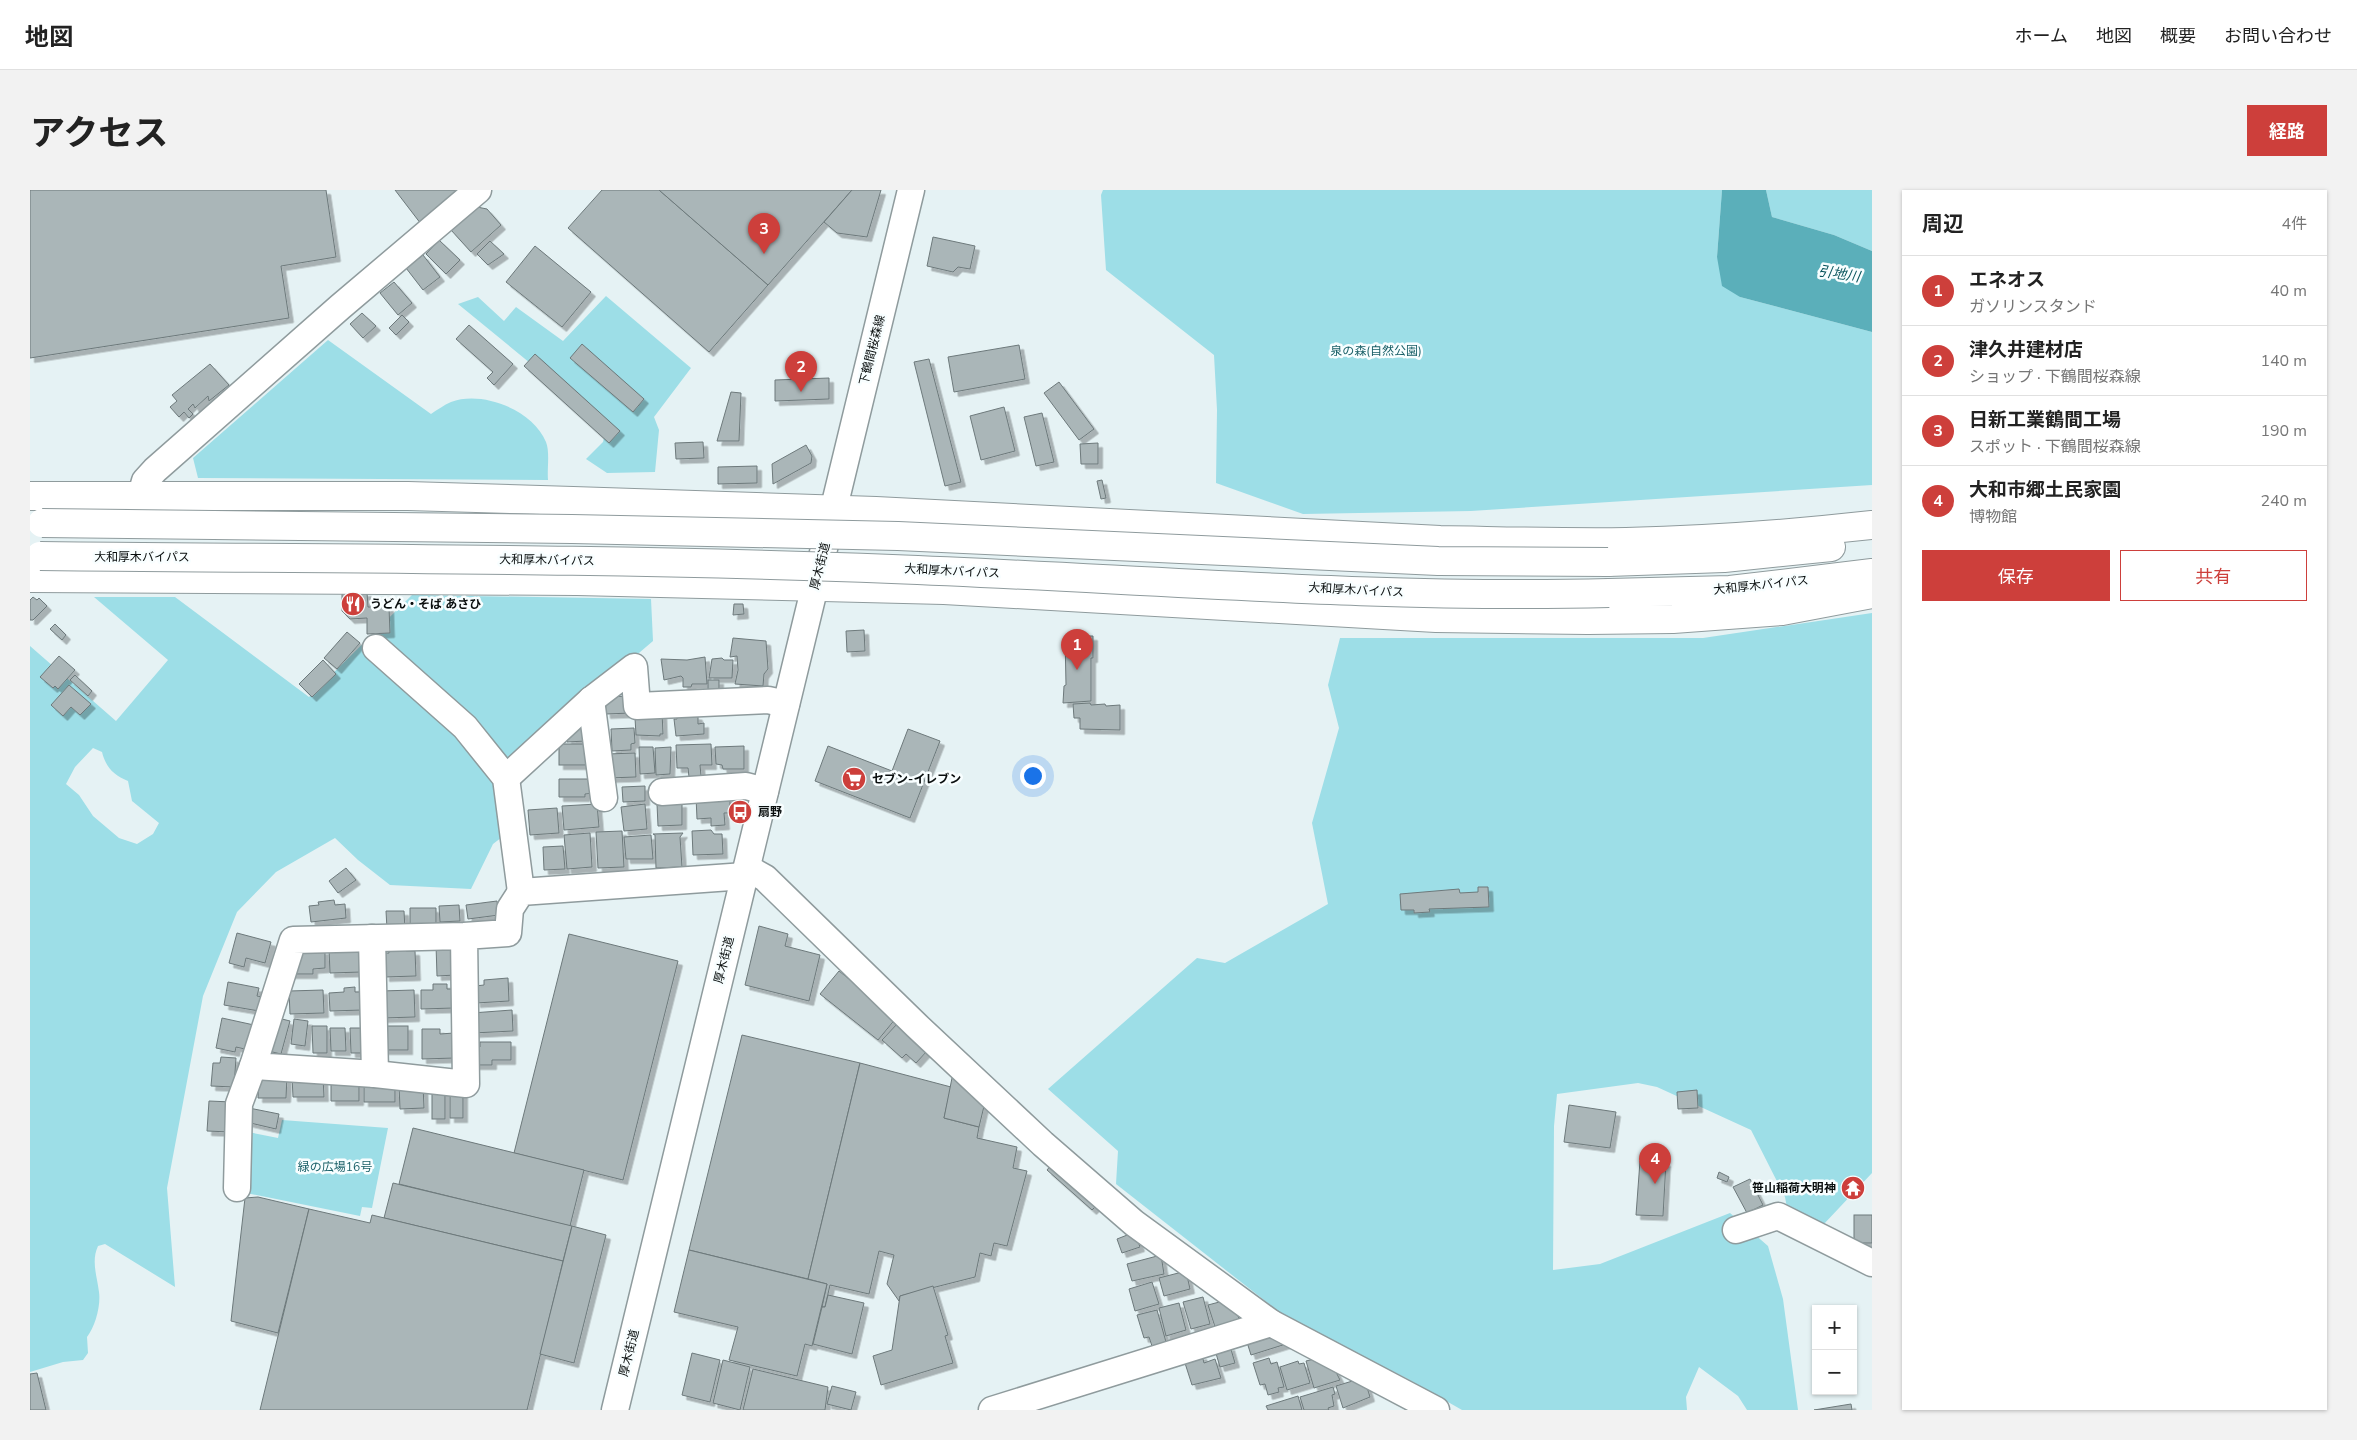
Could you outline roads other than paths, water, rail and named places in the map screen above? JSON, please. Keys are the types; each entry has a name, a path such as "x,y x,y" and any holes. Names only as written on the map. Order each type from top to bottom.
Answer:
{"highway":[{"path":"30,496 408,496 834,510 1440,540 1520,542 1626,542 1713,538 1872,525"},
{"path":"36,523 572,529 898,536 1438,561 1608,562 1724,558 1872,543"},
{"name":"大和厚木バイパス","path":"33,564 578,560 901,569 1438,593 1533,595 1730,590 1872,573"},
{"path":"33,564 973,592 1436,618 1673,619 1782,611 1872,594"}],"street":[{"path":"141,495 145,481 155,470 340,307 478,190"},
{"name":"下鶴間桜森線","path":"834,510 911,190"},
{"name":"厚木街道","path":"615,1410 834,510"},
{"path":"237,1188 238,1104 293,940 464,936 508,933 510,910 522,892 506,778 465,727 376,648"},
{"path":"506,778 591,700 634,667 637,706 768,700 786,704"},
{"path":"591,700 604,798"},
{"path":"662,792 746,786 765,791"},
{"path":"522,892 746,872 765,878 1022,1124 1127,1217 1271,1323 1436,1410"},
{"path":"252,1066 375,1074 466,1084 464,936"},
{"path":"372,938 375,1074"},
{"path":"1736,1230 1778,1216 1872,1263"},
{"path":"1008,1408 1271,1323"}],"water":[{"name":"引地川","path":"1722,190 1766,190 1772,217 1834,235 1872,251 1872,332 1740,297 1722,286 1717,257"}],"place":[{"name":"日新工業鶴間工場","path":"764,254"},
{"name":"津久井建材店","path":"801,392"},
{"name":"うどん・そば あさひ","path":"353,604"},
{"name":"エネオス","path":"1077,670"},
{"name":"セブン-イレブン","path":"854,779"},
{"name":"扇野","path":"740,812"},
{"name":"大和市郷土民家園","path":"1655,1184"},
{"name":"笹山稲荷大明神","path":"1853,1188"}],"park label":[{"name":"泉の森(自然公園)","path":"1376,351"},
{"name":"緑の広場16号","path":"335,1167"}]}
